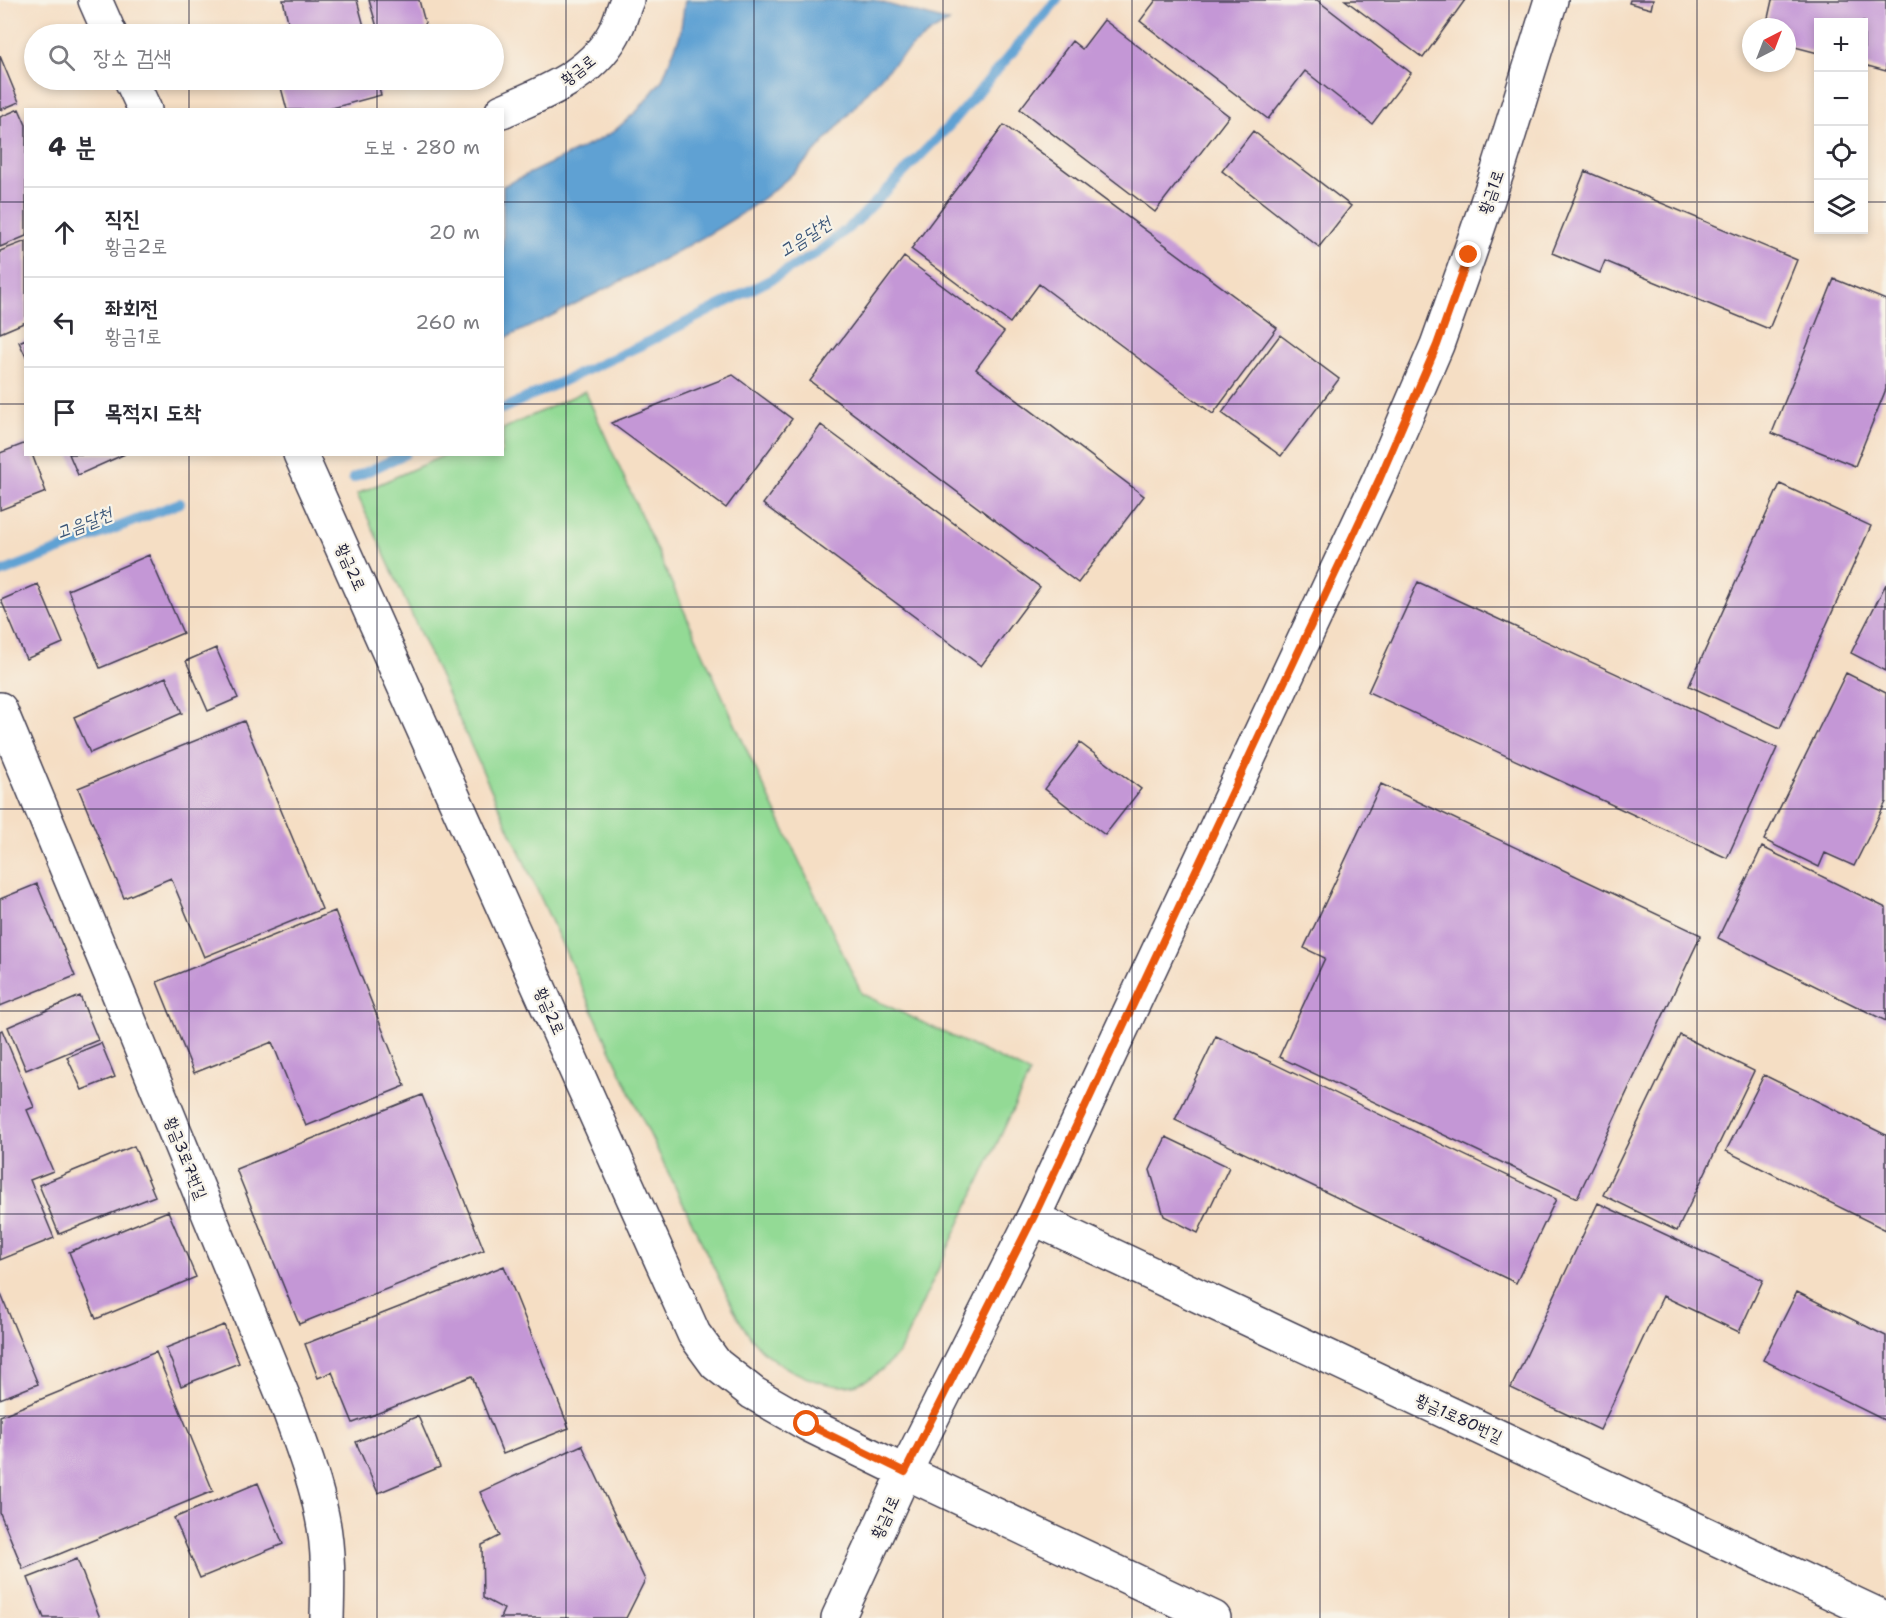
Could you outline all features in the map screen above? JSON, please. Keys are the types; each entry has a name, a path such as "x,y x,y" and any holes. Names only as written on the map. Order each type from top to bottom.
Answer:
{"street":[{"path":"95,0 106,24"},
{"name":"황금로","path":"504,110 554,88 579,73 599,54 611,37 627,0"},
{"name":"황금1로","path":"838,1618 905,1472 1033,1218 1374,491 1437,345 1498,170 1551,0"},
{"path":"136,90 144,108"},
{"name":"황금2로","path":"301,456 694,1334 717,1364 753,1393 807,1424 1214,1618"},
{"name":"황금3로7번길","path":"0,709 285,1402 310,1469 322,1517 328,1576 327,1618"},
{"name":"황금1로80번길","path":"1033,1218 1884,1615"}],"green space":[{"path":"585,391 750,757 862,994 1030,1073 899,1353 882,1369 862,1382 850,1385 821,1383 791,1371 766,1354 754,1342 738,1318 640,1114 357,494 443,456 504,456 504,429"}],"water":[{"path":"685,0 873,0 949,22 928,34 906,52 800,167 739,216 671,255 504,339 504,186 613,132 638,110 662,80 680,35"}],"building":[{"path":"283,0 357,0 363,24 289,24"},
{"path":"369,0 419,0 425,24 376,24"},
{"path":"1156,0 1317,0 1411,73 1372,124 1305,71 1268,119 1140,21"},
{"path":"1345,0 1465,0 1423,58"},
{"path":"1630,0 1653,0 1651,9 1629,3"},
{"path":"1772,0 1886,0 1886,71 1868,66 1868,18 1814,18 1814,52 1796,47 1796,18 1768,18"},
{"path":"1104,20 1229,116 1155,212 1020,109 1072,41 1082,49"},
{"path":"0,56 19,102 0,110"},
{"path":"282,90 380,90 381,95 332,108 286,108"},
{"path":"19,109 24,120 24,237 0,247 0,117"},
{"path":"1004,125 1277,328 1213,414 1039,284 1010,323 911,249"},
{"path":"1253,131 1351,206 1319,247 1222,171"},
{"path":"1585,171 1797,260 1769,329 1605,261 1600,273 1552,253"},
{"path":"24,242 24,323 0,333 0,251"},
{"path":"904,257 1004,332 976,369 1144,496 1078,583 810,381"},
{"path":"1834,279 1886,300 1886,389 1855,466 1772,433"},
{"path":"1280,335 1339,379 1281,456 1222,413"},
{"path":"24,340 24,353 19,342"},
{"path":"733,375 792,419 726,508 611,423"},
{"path":"821,425 1040,587 981,666 763,504"},
{"path":"24,444 24,456 33,456 46,492 0,510 0,453"},
{"path":"70,456 121,456 78,475"},
{"path":"1780,484 1871,526 1780,728 1689,686"},
{"path":"149,555 183,633 100,668 68,590"},
{"path":"1418,582 1777,748 1727,858 1368,692"},
{"path":"38,584 63,643 26,659 1,600"},
{"path":"1886,584 1886,671 1851,653"},
{"path":"216,648 238,698 208,711 186,661"},
{"path":"1846,673 1886,693 1886,802 1854,866 1825,853 1819,867 1764,840"},
{"path":"166,677 182,713 90,753 74,717"},
{"path":"244,721 322,909 204,957 171,878 124,898 78,788"},
{"path":"1080,743 1141,789 1105,835 1045,789"},
{"path":"1381,784 1701,935 1577,1198 1279,1057 1325,958 1304,948"},
{"path":"1762,847 1886,908 1886,1021 1718,938"},
{"path":"37,884 75,976 0,1006 0,899"},
{"path":"335,911 405,1086 306,1126 272,1042 194,1073 157,982"},
{"path":"80,996 98,1040 26,1070 8,1027"},
{"path":"2,1030 34,1107 27,1110 53,1171 30,1180 54,1238 0,1260 0,1031"},
{"path":"1680,1035 1754,1071 1677,1231 1603,1195"},
{"path":"1216,1036 1556,1199 1516,1283 1175,1120"},
{"path":"101,1043 115,1077 82,1090 67,1057"},
{"path":"1764,1075 1886,1135 1886,1230 1726,1151"},
{"path":"422,1095 484,1250 299,1324 236,1169"},
{"path":"1166,1137 1229,1167 1198,1233 1164,1216 1150,1170"},
{"path":"134,1146 155,1196 59,1234 39,1185"},
{"path":"1598,1203 1763,1280 1739,1332 1663,1296 1600,1430 1511,1388"},
{"path":"168,1211 196,1277 96,1319 69,1252"},
{"path":"504,1266 569,1428 503,1454 472,1376 353,1423 332,1372 318,1378 305,1344"},
{"path":"0,1292 38,1384 0,1399"},
{"path":"1797,1292 1886,1336 1886,1421 1763,1360"},
{"path":"224,1325 239,1363 181,1386 166,1348"},
{"path":"156,1352 213,1491 23,1569 0,1513 0,1416"},
{"path":"418,1416 440,1467 378,1493 356,1442"},
{"path":"582,1445 645,1580 626,1618 500,1618 504,1609 483,1598 482,1545 500,1536 480,1492"},
{"path":"258,1483 283,1544 200,1578 174,1518"},
{"path":"77,1559 100,1618 44,1618 28,1578"}],"waterway":[{"name":"고음달천","path":"504,408 644,344 770,280 817,253 857,221 950,125 1057,0"},
{"name":"고음달천","path":"353,478 401,456"},
{"name":"고음달천","path":"0,573 180,503"}],"route":[{"path":"807,1424 905,1472 1033,1218 1379,480 1437,345 1469,255"}]}
